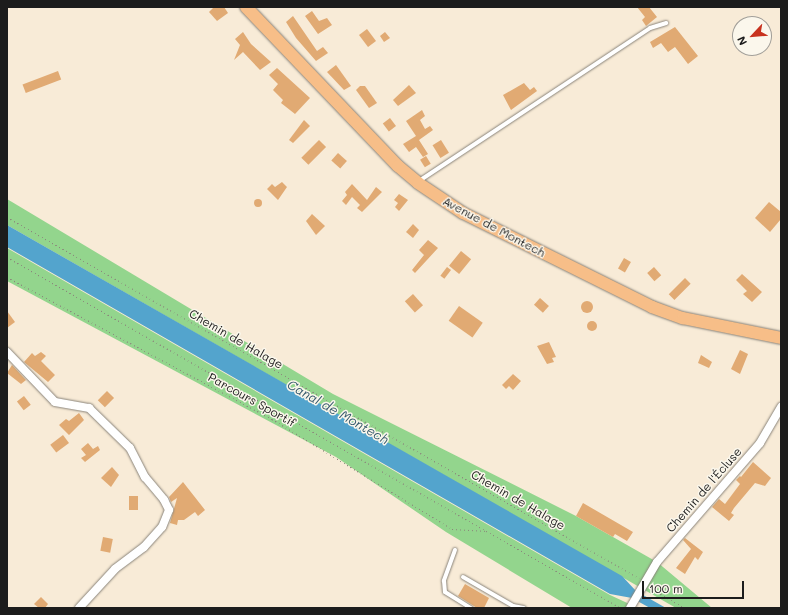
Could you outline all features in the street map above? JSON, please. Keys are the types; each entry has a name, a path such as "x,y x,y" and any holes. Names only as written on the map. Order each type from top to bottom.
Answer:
{"main road":[{"name":"Avenue de Montech","path":"246,7 376,146 418,183 463,213 652,307 683,318 781,338"}],"street":[{"path":"7,352 55,402 89,408 130,448 145,477 164,500 169,510 162,527 144,547 115,569 79,608"},
{"name":"Chemin de l'Écluse","path":"630,607 657,562 760,443 781,407"}],"lane":[{"path":"418,183 546,94 650,28 666,23"},
{"path":"455,550 444,581 445,592 471,608"},
{"path":"463,577 512,607 524,608"}],"path":[{"name":"Chemin de Halage","path":"7,218 685,608"},
{"path":"7,257 489,531 621,608"},
{"name":"Parcours Sportif","path":"7,277 272,419 452,529 489,531"}],"green space":[{"path":"7,199 333,394 576,516 657,562 712,608 676,608 7,225"},
{"path":"7,248 610,595 638,608 572,608 446,532 336,457 7,281"}],"water":[{"path":"7,225 622,576 636,591 666,608 650,608 632,598 610,594 7,247"}],"building":[{"path":"214,7 224,7 228,13 217,21 209,12"},
{"path":"637,7 649,7 657,17 646,26 642,20 645,17"},
{"path":"312,11 319,21 327,18 332,25 318,34 305,16"},
{"path":"293,16 317,51 323,47 328,53 316,61 296,38 286,22"},
{"path":"675,27 698,56 688,64 675,47 668,52 661,43 653,48 650,42"},
{"path":"367,29 376,41 368,47 359,35"},
{"path":"243,32 251,44 271,62 260,70 243,52 234,60 240,45 235,39"},
{"path":"385,32 390,38 384,42 380,36"},
{"path":"336,65 351,86 344,90 327,72"},
{"path":"277,68 310,98 295,114 281,103 283,100 273,90 278,84 269,75"},
{"path":"58,71 61,79 26,93 23,85"},
{"path":"524,83 530,90 534,87 537,91 511,110 503,95"},
{"path":"409,85 416,93 398,106 393,100"},
{"path":"360,86 365,86 377,103 369,108 356,90"},
{"path":"422,110 425,116 420,120 425,129 430,126 433,130 419,140 428,154 423,157 416,147 409,152 403,144 416,136 406,121"},
{"path":"390,118 396,126 389,131 383,123"},
{"path":"304,120 310,126 293,143 289,140"},
{"path":"319,140 326,147 308,165 301,158"},
{"path":"441,140 449,153 440,158 433,145"},
{"path":"338,153 347,161 340,168 331,160"},
{"path":"426,156 431,164 425,167 420,160"},
{"path":"282,182 287,187 278,200 267,189 272,184 275,187"},
{"path":"352,184 367,200 376,187 382,192 362,212 357,208 360,205 352,197 346,205 342,201 347,195 345,192"},
{"path":"399,194 408,200 399,211 395,207 398,203 394,200"},
{"path":"256,199 260,199 262,203 260,207 256,207 254,205 254,201"},
{"path":"769,202 781,212 781,219 770,232 755,218"},
{"path":"312,214 325,226 316,235 306,221"},
{"path":"413,224 419,230 413,238 406,232"},
{"path":"428,240 438,248 415,273 412,270 424,255 419,250"},
{"path":"461,251 471,259 459,274 449,266"},
{"path":"624,258 631,262 625,272 618,268"},
{"path":"447,267 451,270 444,279 440,276"},
{"path":"654,267 661,275 654,281 647,273"},
{"path":"742,274 762,292 752,302 743,294 747,291 736,280"},
{"path":"685,278 691,284 674,300 669,294"},
{"path":"413,294 423,305 415,313 405,301"},
{"path":"540,298 549,306 543,313 534,305"},
{"path":"587,301 591,303 593,307 591,311 587,313 583,311 581,307 583,303"},
{"path":"459,306 483,323 472,337 449,321"},
{"path":"7,311 15,322 7,328"},
{"path":"592,321 597,326 592,331 587,326"},
{"path":"549,342 556,357 552,358 554,362 547,364 537,346"},
{"path":"740,350 748,354 740,374 731,369"},
{"path":"41,352 46,356 41,361 55,375 48,382 24,362 32,353 35,356"},
{"path":"701,355 712,362 709,368 698,363"},
{"path":"12,365 26,380 21,384 7,373"},
{"path":"513,374 521,381 513,390 509,386 506,389 502,385"},
{"path":"107,391 114,398 105,407 98,400"},
{"path":"24,396 31,405 24,410 17,402"},
{"path":"79,413 84,420 69,435 59,425 66,419 69,421"},
{"path":"63,435 69,443 56,453 50,445"},
{"path":"88,443 93,449 98,446 100,450 85,462 81,458 86,455 81,449"},
{"path":"753,462 771,478 765,486 755,483 734,508 731,513 734,515 729,521 712,507 719,499 725,504 740,484 736,480 740,476 741,477"},
{"path":"112,467 119,475 111,487 101,478"},
{"path":"183,482 205,510 198,516 195,512 184,520 178,520 177,525 170,523 177,498 171,502 169,497"},
{"path":"129,496 138,496 138,510 129,510"},
{"path":"583,503 633,532 627,541 615,534 613,537 576,516"},
{"path":"103,537 113,539 110,553 100,551"},
{"path":"685,538 703,552 698,560 695,557 685,574 676,568 691,549 683,540"},
{"path":"465,584 489,598 484,608 477,608 458,596"},
{"path":"41,597 48,604 45,608 39,608 34,604"}],"water label":[{"name":"Canal de Montech","path":"338,412"}]}
